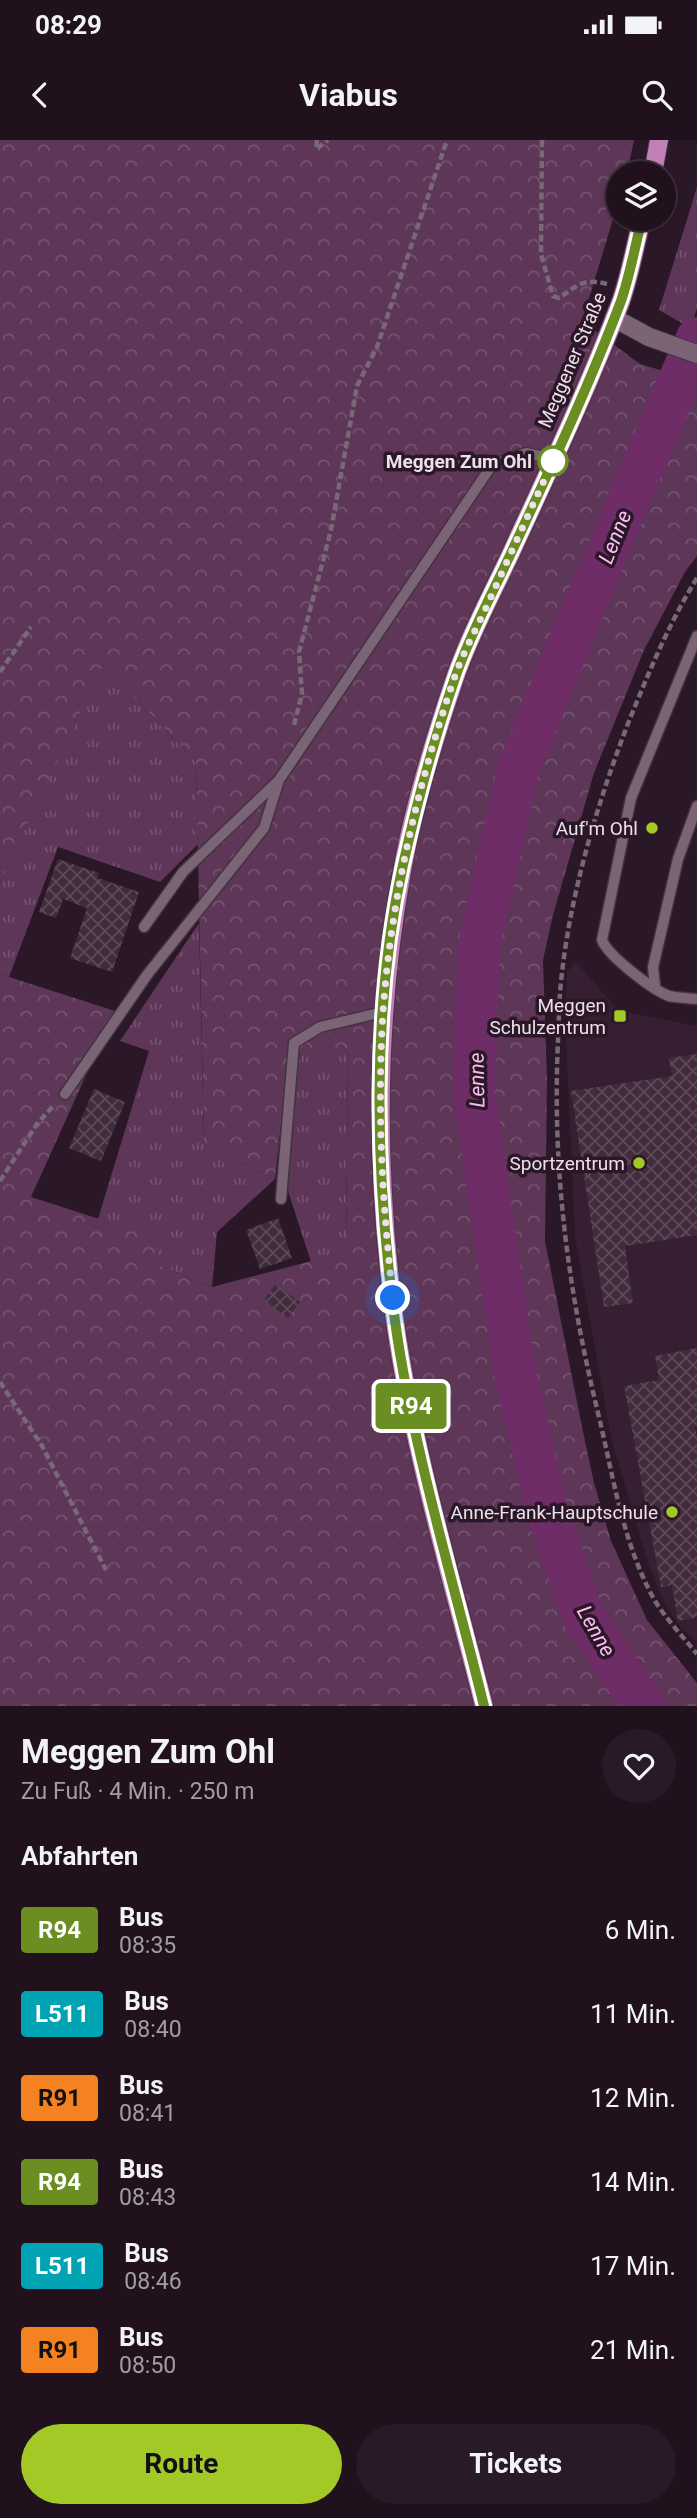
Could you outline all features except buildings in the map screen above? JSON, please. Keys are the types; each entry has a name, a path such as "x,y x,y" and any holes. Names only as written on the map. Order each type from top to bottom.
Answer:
{"main road":[{"path":"655,161 659,140"},
{"name":"Meggener Straße","path":"484,1706 434,1507 396,1322 387,1248 380,1122 383,1012 402,867 427,769 456,674 554,459 614,318 625,288 639,231"}],"street":[{"path":"614,318 649,337 697,354"}],"lane":[{"path":"144,927 183,872 279,780 492,466 526,453 554,459"},
{"path":"697,636 631,798 602,940 621,964 668,996 697,999"},
{"path":"65,1094 147,975 264,828 279,780"},
{"path":"655,986 653,967 678,859 697,806"},
{"path":"281,1199 294,1043 320,1027 383,1012"}],"path":[{"path":"317,140 316,149 328,140"},
{"path":"292,731 302,694 299,652 331,530 357,386 377,347 447,140"},
{"path":"542,140 541,254 553,296 559,298 582,282 591,280 625,288"},
{"path":"697,578 651,666 615,756 596,820 577,891 562,973 555,1101 557,1172 566,1253 584,1360 617,1506 654,1600 697,1654"},
{"path":"0,673 31,627"},
{"path":"0,1181 37,1124 65,1094"},
{"path":"0,1382 42,1446 106,1570"}],"shaded area":[{"path":"576,962 619,1011 697,1026 697,1642 682,1629 666,1607 649,1566 611,1438 575,1237 565,1017 567,972"}],"green space":[{"path":"0,140 634,140 630,161 606,161 606,231 609,231 582,321 640,364 697,381 697,556 685,572 644,650 594,773 553,915 543,960 547,1080 545,1241 594,1483 611,1541 647,1620 697,1683 697,1706 0,1706 0,974 115,1011 31,1197 155,1237 159,1265 212,1287 346,1252 348,1048 288,1058 275,1179 204,1145 196,762 103,665 0,882"},
{"path":"697,187 697,309 690,328 659,310"},
{"path":"102,664 196,762 198,844 160,882 58,847 9,977 0,974 0,882"},
{"path":"199,923 204,1145 275,1179 217,1232 212,1287 159,1265 98,1219 149,1051 120,1041"},
{"path":"348,1047 346,1252 311,1262 288,1191 298,1056"}],"waterway":[{"name":"Lenne","path":"644,1706 583,1616 547,1511 515,1373 474,1093 479,945 518,770 697,338"}],"bus line":[{"name":"R94","path":"484,1706 434,1507 396,1322 387,1248 380,1122 383,1012 402,867 427,769 456,674 554,459 622,299 639,231"}],"place":[{"name":"Meggen Zum Ohl","path":"553,461"},
{"name":"Auf'm Ohl","path":"652,828"},
{"name":"Meggen Schulzentrum","path":"620,1016"},
{"name":"Sportzentrum","path":"639,1163"},
{"name":"Anne-Frank-Hauptschule","path":"672,1512"}],"route":[{"path":"393,1298 387,1248 380,1122 383,1012 402,867 427,769 456,674 554,459 553,461"}]}
